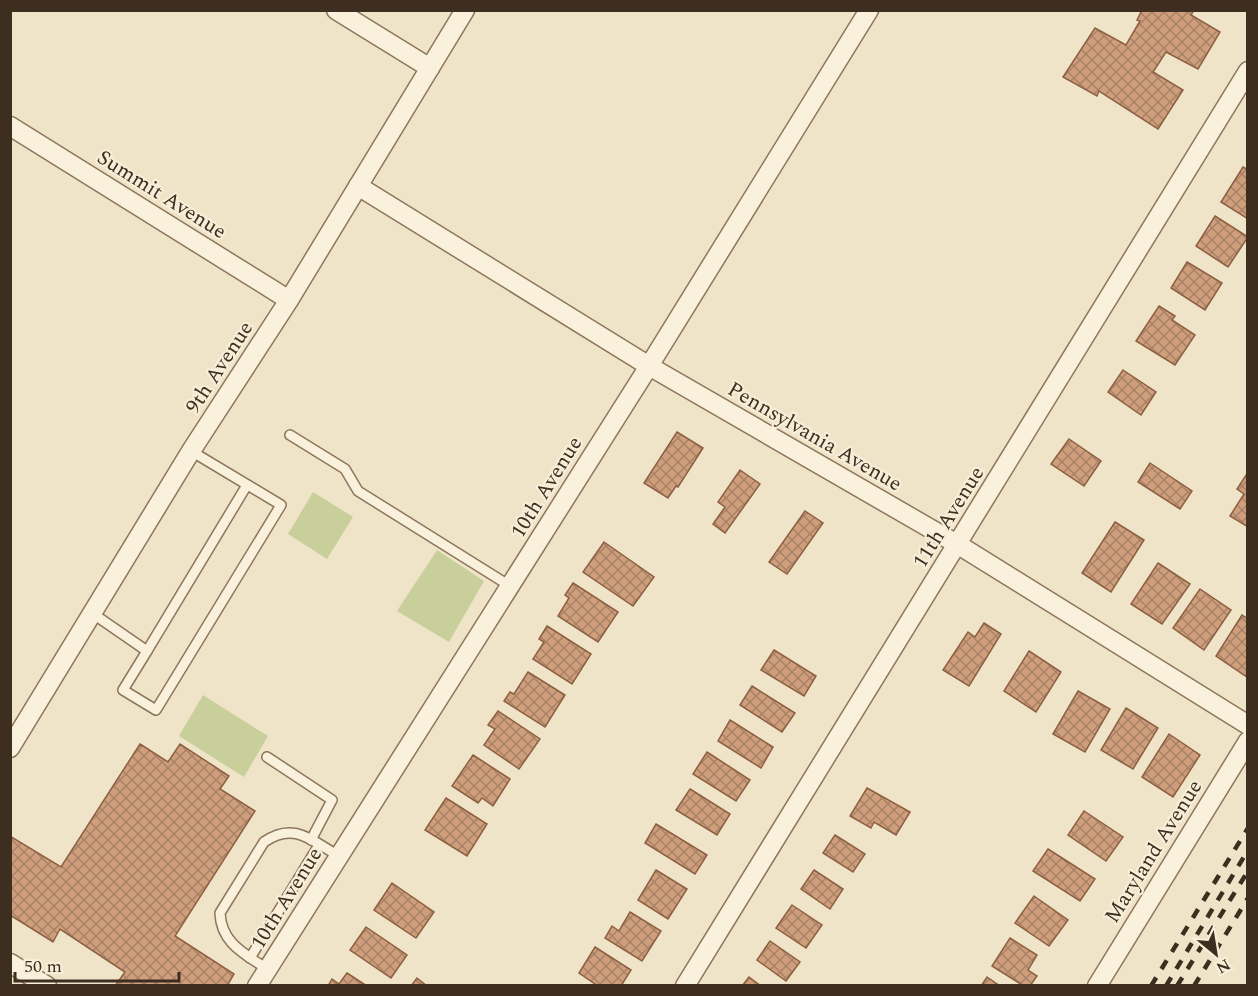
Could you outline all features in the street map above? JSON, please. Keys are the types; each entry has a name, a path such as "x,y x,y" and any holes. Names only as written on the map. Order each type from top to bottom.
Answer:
{"street":[{"path":"336,10 430,68"},
{"name":"9th Avenue","path":"10,748 191,451 289,300 465,10"},
{"name":"10th Avenue","path":"257,986 649,366 869,10"},
{"name":"11th Avenue","path":"685,986 1248,71"},
{"name":"Summit Avenue","path":"10,126 289,300"},
{"name":"Pennsylvania Avenue","path":"358,186 649,366 957,544 1248,725"},
{"name":"Maryland Avenue","path":"1097,986 1248,741"},
{"path":"10,963 47,986"}],"lane":[{"path":"290,435 345,469 358,491 510,586"},
{"path":"191,451 247,485 281,506 156,710 123,690 247,485"},
{"path":"92,613 147,651"},
{"path":"250,958 315,843 332,800 267,757"},
{"path":"267,969 233,947 220,924 220,913 264,842 274,835 287,831 298,833 339,856"}],"green space":[{"path":"313,492 353,517 327,559 288,534"},
{"path":"437,550 484,581 449,642 397,611"},
{"path":"203,695 268,736 244,777 179,736"}],"building":[{"path":"1142,10 1194,10 1191,15 1220,32 1198,69 1166,52 1153,72 1183,90 1158,129 1099,91 1097,96 1063,77 1095,28 1126,45 1140,21 1137,20"},
{"path":"1243,167 1248,170 1248,219 1221,202"},
{"path":"1215,216 1248,237 1228,267 1196,246"},
{"path":"1187,262 1222,283 1205,310 1171,288"},
{"path":"1159,306 1175,316 1172,320 1195,335 1175,365 1136,341"},
{"path":"1123,370 1156,392 1141,415 1108,392"},
{"path":"677,432 703,448 678,487 676,486 668,498 644,483"},
{"path":"1069,439 1101,461 1084,486 1051,464"},
{"path":"1150,463 1192,491 1180,509 1138,482"},
{"path":"740,470 760,484 725,533 713,524 725,507 718,502"},
{"path":"1248,472 1248,527 1230,516 1244,494 1237,489"},
{"path":"805,511 823,523 787,574 769,562"},
{"path":"1115,522 1144,540 1111,592 1082,573"},
{"path":"604,542 654,577 633,606 583,572"},
{"path":"1158,563 1190,584 1162,624 1131,604"},
{"path":"573,583 618,612 598,642 558,616 569,598 565,595"},
{"path":"1200,589 1231,610 1204,650 1173,628"},
{"path":"1242,615 1248,619 1247,677 1216,656"},
{"path":"984,623 1001,634 969,686 943,670 968,632 975,637"},
{"path":"547,626 591,654 572,684 533,659 544,642 539,639"},
{"path":"774,650 816,676 804,696 761,670"},
{"path":"1029,651 1061,672 1036,712 1004,691"},
{"path":"528,672 565,695 545,727 504,701 510,692 514,694"},
{"path":"752,686 795,713 782,732 740,705"},
{"path":"1078,691 1110,709 1085,752 1053,734"},
{"path":"1126,708 1158,728 1133,769 1101,750"},
{"path":"498,711 540,739 519,769 484,745 495,729 488,725"},
{"path":"730,720 773,747 761,768 718,741"},
{"path":"1169,734 1200,755 1173,797 1142,777"},
{"path":"140,744 168,762 180,744 229,776 220,789 255,811 175,936 234,974 227,986 115,986 125,972 60,929 53,942 10,915 10,836 61,867"},
{"path":"707,752 750,780 736,801 693,774"},
{"path":"473,755 510,779 493,806 482,798 478,803 452,786"},
{"path":"867,788 910,812 896,835 874,822 871,828 850,816"},
{"path":"690,789 730,814 717,835 676,810"},
{"path":"446,798 487,824 467,856 425,830"},
{"path":"1084,811 1123,837 1106,861 1068,835"},
{"path":"656,824 707,855 695,874 645,843"},
{"path":"835,835 865,854 853,872 823,853"},
{"path":"1048,849 1095,879 1080,901 1033,871"},
{"path":"656,870 687,889 668,919 638,900"},
{"path":"814,870 843,889 830,909 801,889"},
{"path":"392,883 434,912 416,938 374,910"},
{"path":"1034,896 1068,920 1049,946 1015,923"},
{"path":"792,905 822,925 806,948 776,928"},
{"path":"630,912 661,931 642,961 605,938 612,926 619,931"},
{"path":"366,927 407,955 391,978 350,950"},
{"path":"1010,938 1037,955 1028,970 1037,976 1030,986 1024,986 992,966"},
{"path":"770,941 800,962 786,981 757,960"},
{"path":"595,947 631,970 621,986 598,986 579,973"},
{"path":"347,973 367,986 328,986 332,979 339,984"},
{"path":"749,977 761,986 742,986"},
{"path":"987,977 1000,986 981,986"},
{"path":"417,978 427,986 411,986"}],"railway":[{"path":"1151,986 1248,828"},
{"path":"1166,986 1248,850"},
{"path":"1177,986 1248,871"},
{"path":"1194,986 1248,898"}]}
